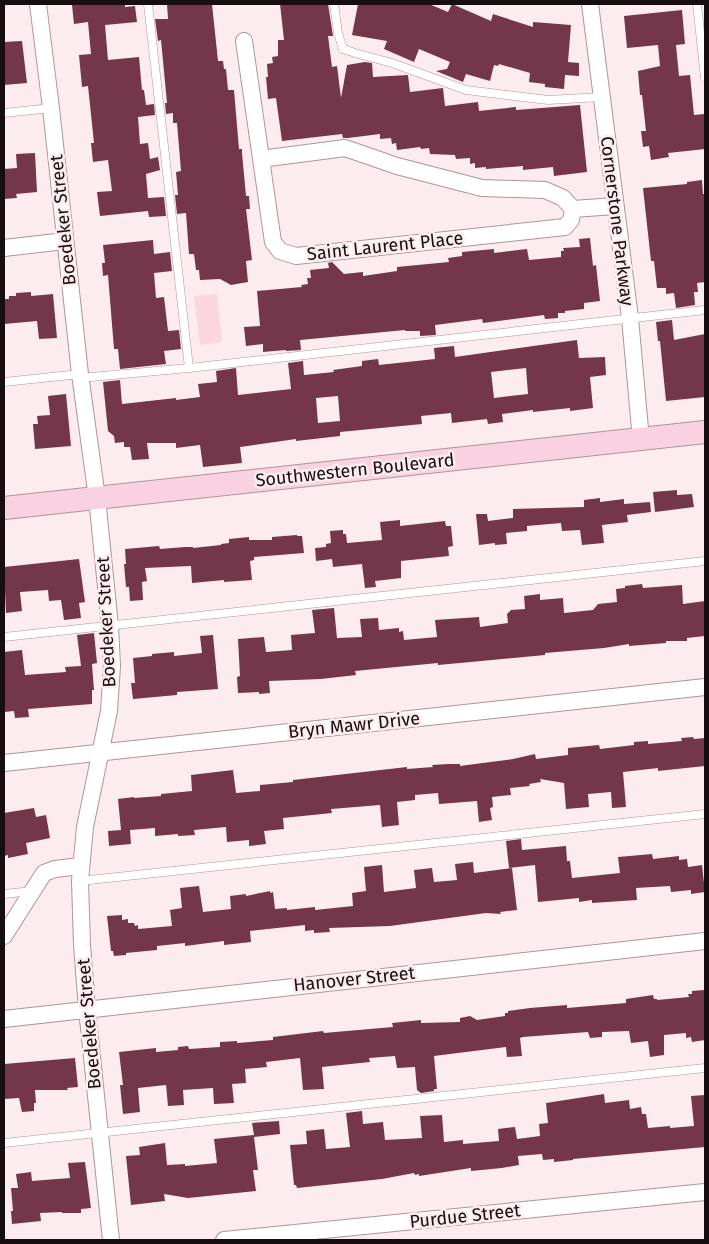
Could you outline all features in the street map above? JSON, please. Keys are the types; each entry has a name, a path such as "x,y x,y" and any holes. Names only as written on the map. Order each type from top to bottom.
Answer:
{"street":[{"name":"Boedeker Street","path":"38,4 80,376 97,498 110,626 112,666 109,711 92,786 80,874 82,945 87,1009 110,1240"},
{"name":"Cornerstone Parkway","path":"590,4 630,318 640,440"},
{"name":"Saint Laurent Place","path":"244,41 273,242 280,251 296,256 565,227 571,220 573,209"},
{"path":"261,159 345,148 397,166 482,188 545,190 563,198 573,209 615,206"},
{"path":"4,248 66,241"},
{"name":"Southwestern Boulevard","path":"4,508 705,432"},
{"name":"Bryn Mawr Drive","path":"4,763 705,687"},
{"path":"4,936 44,873 55,869 80,874"},
{"name":"Hanover Street","path":"4,1019 705,941"},
{"name":"Purdue Street","path":"224,1240 705,1192"}],"lane":[{"path":"148,4 189,368"},
{"path":"334,4 338,33 343,49 392,63 466,90 548,100 601,97"},
{"path":"697,4 705,78"},
{"path":"4,113 51,108"},
{"path":"4,382 189,368 705,310"},
{"path":"4,637 705,561"},
{"path":"80,874 705,814"},
{"path":"4,894 32,891"},
{"path":"4,1143 705,1068"}],"shaded area":[{"path":"217,294 222,342 200,345 194,296"}],"building":[{"path":"125,4 125,7 135,6 137,22 105,25 108,60 139,57 142,90 144,90 146,105 154,104 155,115 138,117 140,144 148,143 150,159 158,157 160,170 146,174 148,198 164,197 166,216 149,217 148,211 100,216 97,192 112,191 108,160 93,162 91,143 94,143 88,86 82,87 79,55 91,54 88,22 74,24 72,5"},
{"path":"167,4 212,4 218,61 223,61 224,69 226,69 228,90 234,90 239,149 242,149 246,196 249,196 250,209 246,209 252,260 246,261 248,282 231,285 220,279 200,280 199,270 196,270 194,254 189,254 186,213 177,214 175,195 178,195 176,172 181,171 177,123 173,123 173,113 166,114 165,103 167,103 161,40 158,41 155,19 168,19"},
{"path":"280,4 328,4 333,36 328,36 332,67 337,66 341,98 347,65 365,62 372,63 373,77 408,75 410,92 443,88 445,106 478,102 479,111 516,107 516,110 580,105 587,172 554,176 553,167 523,170 523,166 475,168 475,163 470,164 470,158 456,159 455,155 430,154 429,148 421,149 420,147 397,150 396,143 392,144 391,138 380,139 380,134 343,138 342,134 282,141 276,98 268,99 266,77 268,77 267,64 273,63 272,57 278,56 278,40 284,40"},
{"path":"358,4 429,4 448,12 452,4 491,21 493,14 533,27 533,22 571,25 568,62 579,63 579,76 565,75 564,89 545,87 545,84 529,82 530,73 499,64 498,66 494,65 490,81 466,74 463,82 436,71 447,69 450,62 419,49 414,62 384,49 387,41 352,35"},
{"path":"682,10 685,44 676,45 679,76 690,75 694,115 704,114 705,149 668,153 669,157 651,160 649,146 643,147 641,131 646,131 638,71 660,66 658,45 627,48 624,16"},
{"path":"22,41 27,83 4,85 4,42"},
{"path":"35,153 37,192 16,194 17,198 4,199 4,169 17,168 16,154"},
{"path":"702,180 703,194 705,194 705,282 697,283 698,292 694,292 695,305 676,308 674,293 666,294 666,288 657,288 654,261 651,261 643,188 687,184 687,182"},
{"path":"590,238 593,266 596,265 600,301 584,303 584,309 558,313 558,318 545,319 544,315 483,323 482,319 435,325 436,335 420,336 420,331 405,330 300,340 301,350 263,352 263,344 246,346 244,327 260,326 257,291 302,287 301,285 308,284 307,278 311,278 310,270 329,268 328,263 332,262 344,274 363,272 363,276 397,271 397,267 449,262 448,258 462,256 462,252 494,249 494,253 527,249 529,260 561,257 561,251 564,251 563,248 580,247 579,239"},
{"path":"153,240 154,254 170,252 172,271 154,273 156,298 164,297 168,331 179,330 181,349 164,351 166,364 120,369 118,349 114,349 108,275 103,276 102,263 105,263 103,245"},
{"path":"31,292 31,296 53,294 57,338 39,339 37,321 4,324 4,299 9,299 9,296 16,296 16,293"},
{"path":"672,320 674,340 705,334 705,397 666,401 660,341 658,341 656,322"},
{"path":"577,340 579,358 605,357 606,375 590,377 593,408 570,411 570,408 533,412 533,410 502,414 503,422 488,424 487,419 452,423 451,413 421,416 422,424 340,432 340,436 296,441 296,439 240,447 242,463 203,467 200,445 176,448 176,443 147,443 149,459 132,460 130,447 124,447 124,442 115,443 114,436 108,431 103,382 120,380 122,404 200,397 198,384 217,382 216,371 236,368 238,395 291,389 288,363 303,361 304,375 334,372 333,370 362,366 362,361 378,359 379,365 435,359 434,348 454,346 455,357","holes":["526,368 528,394 494,398 491,372","338,396 340,421 318,423 316,398"]},
{"path":"66,394 71,446 35,449 33,424 38,424 37,416 50,415 48,396"},
{"path":"677,490 677,495 692,494 694,507 655,512 653,492"},
{"path":"600,498 600,502 624,499 624,504 650,502 651,512 627,515 628,522 602,525 604,543 582,545 580,530 562,531 561,523 527,526 527,531 506,533 507,544 479,545 476,514 487,514 488,521 513,518 513,509 584,507 584,500"},
{"path":"400,520 400,526 445,521 446,526 451,526 453,546 448,547 449,556 401,561 401,578 375,581 376,587 365,588 362,564 333,567 332,559 316,561 315,548 326,547 326,544 331,543 330,531 343,530 343,534 346,534 347,543 382,540 380,522"},
{"path":"302,536 304,553 254,557 254,560 250,561 252,580 192,583 191,566 145,568 147,581 142,582 143,600 130,601 129,587 126,587 125,549 159,546 160,549 193,548 229,543 229,539 249,537 249,540 272,540 272,537"},
{"path":"79,559 85,602 79,603 81,618 64,620 61,600 49,601 48,590 20,592 22,611 6,613 4,567"},
{"path":"642,584 643,588 682,585 683,604 705,601 705,636 687,638 687,641 666,641 666,643 629,646 629,644 545,653 545,655 355,671 356,675 321,679 269,681 270,693 238,693 237,677 240,676 238,639 264,637 266,652 292,650 291,635 315,633 312,610 334,608 337,638 362,637 360,619 378,618 379,630 399,628 399,632 403,631 404,640 437,637 435,620 479,617 480,627 508,623 507,614 511,610 525,609 524,596 540,594 540,600 563,598 564,613 593,610 598,604 617,602 616,589"},
{"path":"94,633 97,663 92,664 94,690 92,690 92,704 28,709 29,717 15,718 14,711 4,712 4,652 22,650 25,675 66,672 65,667 81,666 77,635"},
{"path":"213,635 218,689 177,692 177,695 133,699 131,683 135,683 133,658 174,652 174,656 202,653 200,636"},
{"path":"693,737 694,739 705,738 705,766 658,771 658,768 623,772 626,807 612,808 611,792 588,794 589,807 566,809 564,783 540,779 541,782 529,784 530,786 510,788 511,795 492,797 493,807 490,808 492,820 479,822 477,801 439,804 438,793 415,795 415,800 397,802 399,825 382,827 380,805 331,809 332,813 283,818 284,829 264,831 266,844 249,846 249,840 227,842 226,827 194,830 195,835 178,836 178,834 155,836 155,828 130,830 131,844 109,846 108,831 121,830 118,799 161,796 161,794 192,791 191,775 233,770 236,793 260,791 260,785 293,782 293,780 407,767 407,769 449,764 460,764 460,766 535,754 536,759 568,755 568,748 599,745 600,749 634,745 634,742 648,741 648,744 682,741 681,738"},
{"path":"34,808 36,817 46,815 50,838 26,843 28,854 8,858 8,855 4,856 4,813"},
{"path":"521,839 522,850 566,846 567,861 570,861 572,878 620,873 618,857 652,854 653,859 679,856 679,860 687,859 688,867 702,865 705,892 691,894 691,890 671,892 670,886 636,888 637,900 592,903 592,900 579,902 579,898 538,902 535,865 509,868 506,841"},
{"path":"473,862 474,873 512,868 517,910 500,912 501,914 486,913 390,926 329,928 330,932 314,933 314,930 305,931 305,925 250,931 251,942 224,945 224,941 185,946 185,943 157,946 157,950 114,956 113,951 111,951 107,916 122,915 122,920 128,919 128,923 134,923 135,926 138,925 138,929 172,926 170,910 182,908 180,888 199,886 203,912 231,909 230,896 246,894 246,896 270,891 270,893 273,892 275,909 287,908 287,910 315,907 315,910 353,906 352,893 366,891 364,867 382,865 384,892 416,888 414,870 432,868 434,882 457,880 455,864"},
{"path":"704,990 705,1040 692,1042 691,1037 686,1038 686,1033 664,1035 664,1055 650,1057 648,1041 631,1043 629,1031 602,1032 602,1037 590,1038 588,1032 523,1037 520,1038 522,1056 507,1057 506,1047 434,1056 437,1089 421,1093 417,1090 415,1067 397,1068 395,1056 369,1058 370,1062 322,1067 324,1089 303,1090 300,1058 266,1062 267,1067 245,1069 246,1083 232,1084 234,1103 214,1104 213,1088 183,1090 184,1105 168,1106 166,1085 138,1088 140,1112 123,1114 120,1085 123,1085 119,1052 156,1048 156,1052 178,1050 178,1047 188,1046 189,1049 220,1047 220,1042 237,1041 237,1043 273,1040 273,1037 323,1031 324,1033 393,1027 392,1023 421,1020 421,1023 460,1022 460,1018 470,1016 477,1020 505,1016 505,1013 508,1013 508,1011 530,1008 567,1005 567,1008 626,1003 626,999 653,995 654,999 657,1000 689,997 688,994 692,994 692,991"},
{"path":"75,1058 78,1087 67,1088 68,1090 35,1090 36,1103 34,1103 34,1111 22,1112 19,1098 4,1099 4,1064"},
{"path":"604,1094 605,1103 629,1100 630,1109 641,1107 642,1114 646,1114 648,1128 694,1126 691,1096 705,1095 705,1147 554,1162 554,1159 543,1160 542,1154 518,1156 519,1165 502,1168 471,1171 471,1168 419,1176 419,1174 415,1175 414,1173 382,1179 297,1188 294,1185 290,1145 307,1144 306,1131 324,1129 326,1149 350,1147 346,1113 362,1111 363,1124 383,1122 385,1140 422,1138 420,1116 442,1115 444,1142 463,1140 463,1144 499,1141 498,1129 515,1127 517,1139 540,1136 539,1124 548,1123 546,1103"},
{"path":"279,1121 280,1134 254,1137 258,1170 253,1170 256,1191 188,1198 164,1194 165,1201 131,1205 126,1156 140,1155 139,1147 165,1143 167,1165 185,1164 185,1166 217,1163 214,1139 254,1135 252,1123"},
{"path":"85,1162 91,1208 81,1209 81,1213 40,1213 41,1221 12,1224 11,1188 18,1188 16,1174 31,1172 32,1181 70,1178 68,1163"}]}
